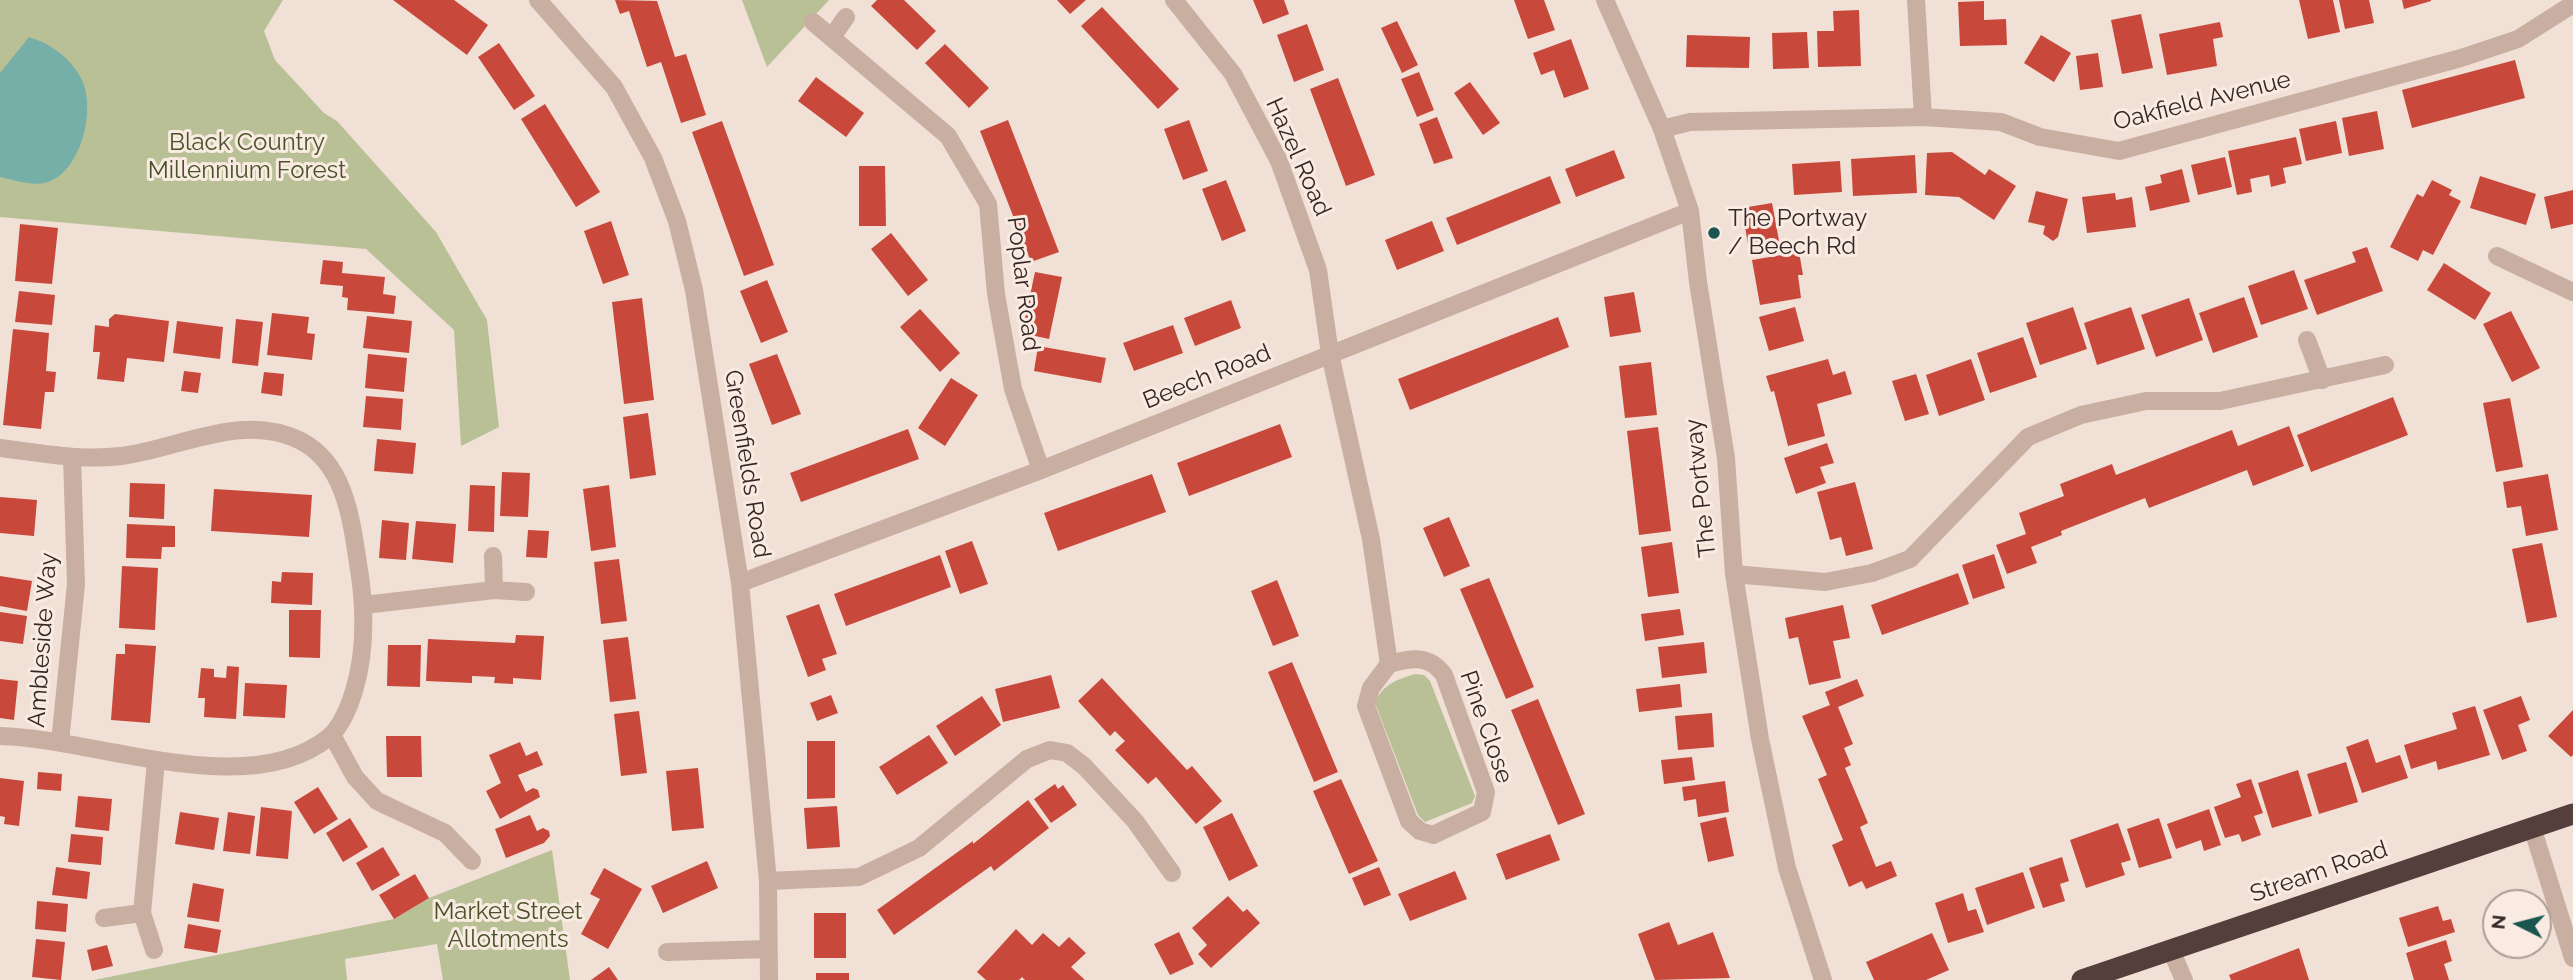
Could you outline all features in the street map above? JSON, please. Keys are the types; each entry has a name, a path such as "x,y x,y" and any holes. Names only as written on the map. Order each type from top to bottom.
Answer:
{"highway":[{"name":"Stream Road","path":"2082,980 2573,814"}],"street":[{"name":"Greenfields Road","path":"538,0 614,87 653,158 677,221 694,290 740,583 768,881 769,980"},
{"name":"Hazel Road","path":"1174,0 1233,74 1279,161 1318,270 1330,354"},
{"name":"The Portway","path":"1605,0 1662,130 1690,211 1698,282 1726,458 1734,574 1760,739 1787,868 1823,980"},
{"path":"1916,0 1923,117"},
{"name":"Oakfield Avenue","path":"1662,130 1690,122 1923,117 2001,122 2040,137 2119,151 2461,58 2518,39 2573,4"},
{"path":"832,37 846,17"},
{"name":"Poplar Road","path":"813,22 948,136 988,204 996,294 1013,388 1041,470"},
{"name":"Beech Road","path":"740,583 1041,470 1690,211"},
{"path":"2497,256 2573,292"},
{"path":"2307,340 2322,380"},
{"path":"1330,354 1371,538 1389,664"},
{"path":"1734,574 1825,582 1872,573 1910,559 2028,438 2081,415 2146,401 2220,401 2385,365"},
{"path":"0,447 72,457 119,457 233,430 261,430 302,441 323,458 338,477 352,525 364,605 360,673 350,704 332,736 305,754 282,762 222,765 156,761 60,742 0,736"},
{"name":"Ambleside Way","path":"60,742 76,584 72,457"},
{"path":"493,556 494,590"},
{"path":"364,605 494,590 526,592"},
{"name":"Pine Close","path":"1413,657 1437,665 1444,675 1486,793 1482,812 1433,835 1420,831 1409,821 1366,706 1371,688 1389,664 1413,657"},
{"path":"332,736 355,777 377,801 445,833 472,861"},
{"path":"768,881 859,877 919,848 1027,759 1050,750 1067,753 1084,766 1135,821 1172,873"},
{"path":"154,950 142,913 156,761"},
{"path":"2532,827 2573,958"},
{"path":"104,918 142,913"},
{"path":"667,952 768,949"},
{"path":"2171,950 2184,980"}],"green space":[{"name":"Black Country Millennium Forest","path":"0,0 283,0 264,31 275,60 324,113 337,121 436,232 487,320 499,427 461,446 454,330 366,249 0,217"},
{"path":"742,0 829,0 767,67"},
{"path":"1415,674 1424,675 1430,681 1475,796 1472,803 1425,822 1418,815 1375,703 1382,691 1391,684"},
{"name":"Market Street Allotments","path":"552,850 570,980 443,980 437,944 345,959 347,980 94,980 394,919 429,898"}],"water":[{"path":"29,37 53,48 78,72 86,93 87,107 83,138 69,166 60,176 37,184 0,177 0,73"}],"building":[{"path":"393,0 454,0 488,25 467,55"},
{"path":"615,0 657,1 675,57 686,54 706,115 681,123 661,62 647,67 629,11 620,14"},
{"path":"877,0 904,0 936,31 917,50 871,6"},
{"path":"1057,0 1086,0 1070,14"},
{"path":"1253,0 1284,0 1289,14 1263,24"},
{"path":"1514,0 1544,0 1555,30 1528,39"},
{"path":"2299,0 2333,0 2340,32 2308,39"},
{"path":"2339,0 2369,0 2374,23 2345,29"},
{"path":"2402,0 2431,0 2431,1 2404,9"},
{"path":"1984,1 1984,20 2006,19 2007,45 1960,46 1958,2"},
{"path":"1102,7 1179,89 1158,109 1081,26"},
{"path":"1859,10 1861,66 1818,67 1817,31 1834,31 1833,11"},
{"path":"2141,14 2153,68 2122,74 2111,20"},
{"path":"1397,21 1418,65 1402,73 1381,28"},
{"path":"2220,22 2223,37 2213,39 2217,66 2167,75 2159,34"},
{"path":"1307,24 1324,70 1294,82 1277,35"},
{"path":"1807,32 1809,68 1773,69 1772,33"},
{"path":"1687,35 1750,37 1749,68 1686,67"},
{"path":"2041,35 2071,53 2054,82 2024,63"},
{"path":"1571,39 1589,89 1564,98 1554,70 1541,75 1533,53"},
{"path":"499,43 535,96 514,110 478,57"},
{"path":"945,44 989,88 969,108 925,63"},
{"path":"2098,53 2103,87 2080,90 2076,56"},
{"path":"2515,60 2525,98 2412,128 2402,90"},
{"path":"1419,72 1434,110 1417,117 1401,79"},
{"path":"816,77 864,113 846,137 798,101"},
{"path":"1338,78 1375,175 1346,186 1310,89"},
{"path":"1470,82 1500,123 1483,135 1454,93"},
{"path":"545,104 600,192 576,207 521,119"},
{"path":"2377,111 2384,149 2349,156 2342,118"},
{"path":"1437,117 1453,158 1434,164 1419,124"},
{"path":"1008,120 1059,252 1031,262 980,131"},
{"path":"1189,120 1208,171 1183,180 1164,129"},
{"path":"722,121 774,265 744,276 692,132"},
{"path":"2336,121 2342,153 2306,161 2299,129"},
{"path":"2296,137 2302,164 2283,168 2286,183 2271,187 2269,175 2250,179 2252,192 2237,195 2228,151"},
{"path":"1614,150 1625,178 1576,197 1565,169"},
{"path":"1952,152 1985,175 1989,169 2016,186 1994,220 1959,197 1925,195 1927,153"},
{"path":"1915,155 1917,193 1853,196 1851,159"},
{"path":"2225,157 2232,187 2198,195 2191,165"},
{"path":"1840,161 1842,192 1794,195 1792,164"},
{"path":"859,166 885,166 886,226 859,226"},
{"path":"2182,169 2190,202 2150,211 2145,187 2162,183 2160,175"},
{"path":"1550,176 1561,203 1457,245 1446,218"},
{"path":"2480,176 2536,194 2526,225 2470,208"},
{"path":"1226,180 1246,231 1222,241 1202,189"},
{"path":"2432,180 2452,190 2449,195 2461,201 2433,255 2423,250 2418,261 2390,247 2417,194 2423,197"},
{"path":"2573,190 2573,224 2551,229 2544,197"},
{"path":"2036,191 2068,199 2058,237 2053,241 2043,234 2045,226 2028,222"},
{"path":"2115,193 2116,200 2132,197 2136,227 2087,233 2082,197"},
{"path":"1772,203 1780,246 1749,251 1742,208"},
{"path":"611,221 629,275 603,284 584,231"},
{"path":"1432,221 1444,251 1397,270 1385,240"},
{"path":"20,224 58,228 52,284 15,281"},
{"path":"891,233 928,280 908,296 871,249"},
{"path":"2367,247 2383,291 2317,315 2304,280 2356,262 2352,252"},
{"path":"1799,252 1803,275 1798,275 1801,298 1760,305 1752,260"},
{"path":"323,260 343,262 342,273 385,277 383,294 396,296 394,314 347,310 348,298 342,297 343,286 320,284"},
{"path":"2444,263 2491,293 2475,320 2427,290"},
{"path":"2294,270 2308,309 2261,325 2248,286"},
{"path":"1035,272 1062,277 1049,339 1022,333"},
{"path":"767,280 788,332 761,343 740,291"},
{"path":"19,291 55,295 52,325 15,322"},
{"path":"1634,292 1641,332 1610,337 1604,297"},
{"path":"2244,297 2258,337 2213,353 2199,313"},
{"path":"642,298 654,400 624,404 612,302"},
{"path":"2189,298 2203,340 2156,357 2141,315"},
{"path":"1231,300 1241,328 1195,346 1184,318"},
{"path":"1795,307 1804,341 1769,351 1759,317"},
{"path":"2073,307 2087,349 2040,365 2026,323"},
{"path":"2131,307 2145,349 2097,365 2084,323"},
{"path":"920,309 960,353 940,372 900,327"},
{"path":"2511,311 2540,368 2512,382 2483,324"},
{"path":"272,313 309,317 307,333 315,334 312,360 267,355"},
{"path":"115,314 169,321 164,362 127,358 124,382 97,379 100,352 93,352 95,325 109,327 109,319"},
{"path":"367,316 412,321 409,353 363,348"},
{"path":"1558,317 1569,347 1410,410 1398,379"},
{"path":"236,319 263,322 258,366 232,363"},
{"path":"177,321 223,327 220,359 173,353"},
{"path":"1173,325 1183,353 1134,371 1123,343"},
{"path":"13,329 49,333 46,371 56,372 54,392 45,392 41,429 3,425"},
{"path":"2023,337 2037,377 1990,393 1977,353"},
{"path":"1038,346 1106,358 1101,383 1034,371"},
{"path":"368,354 407,358 404,392 365,388"},
{"path":"777,354 801,414 772,425 749,364"},
{"path":"1828,359 1833,375 1845,371 1852,394 1817,404 1825,436 1788,446 1774,391 1771,392 1766,376"},
{"path":"1971,359 1985,400 1939,416 1926,375"},
{"path":"1651,362 1657,415 1625,418 1619,366"},
{"path":"184,371 201,373 198,393 181,391"},
{"path":"264,372 284,374 282,396 261,393"},
{"path":"1916,374 1929,414 1905,421 1892,381"},
{"path":"951,378 978,395 945,446 918,428"},
{"path":"366,396 403,399 401,430 363,427"},
{"path":"2393,397 2408,435 2311,472 2297,435"},
{"path":"2510,398 2523,467 2496,472 2483,403"},
{"path":"648,413 656,475 630,479 623,417"},
{"path":"1280,424 1292,457 1189,496 1177,463"},
{"path":"2289,426 2304,466 2253,486 2247,470 2149,508 2145,498 2061,531 2062,535 2031,547 2037,563 2007,574 1996,545 2026,534 2019,513 2064,496 2060,484 2112,464 2116,475 2232,430 2238,446"},
{"path":"1658,427 1671,531 1639,535 1627,431"},
{"path":"908,429 919,459 801,502 790,473"},
{"path":"377,439 416,443 413,474 374,471"},
{"path":"1827,443 1834,463 1820,467 1826,483 1796,494 1784,458"},
{"path":"502,472 530,473 528,517 500,516"},
{"path":"1152,474 1166,512 1058,551 1044,513"},
{"path":"2548,474 2558,530 2526,536 2521,506 2507,508 2503,482"},
{"path":"1855,482 1873,549 1846,556 1841,537 1830,540 1817,492"},
{"path":"130,483 165,484 164,519 129,517"},
{"path":"470,485 495,486 494,532 468,531"},
{"path":"609,485 616,547 591,551 583,489"},
{"path":"214,489 312,495 309,537 211,531"},
{"path":"0,497 37,500 34,536 0,533"},
{"path":"1449,517 1470,566 1444,577 1423,528"},
{"path":"382,520 409,523 406,560 379,558"},
{"path":"416,521 456,524 453,563 412,559"},
{"path":"127,524 175,526 175,547 162,547 161,559 126,558"},
{"path":"528,530 549,531 547,558 526,557"},
{"path":"972,541 988,584 960,594 945,551"},
{"path":"1672,542 1679,593 1648,597 1641,547"},
{"path":"2542,543 2557,617 2527,623 2512,549"},
{"path":"1994,554 2005,588 1973,599 1962,565"},
{"path":"940,555 951,587 846,626 834,594"},
{"path":"619,559 627,621 601,624 594,562"},
{"path":"122,566 158,568 155,630 119,628"},
{"path":"282,572 313,573 312,605 271,603 272,581 281,582"},
{"path":"1958,573 1969,604 1882,635 1871,605"},
{"path":"0,576 32,581 27,611 0,606"},
{"path":"1489,578 1534,687 1506,699 1460,589"},
{"path":"1277,580 1299,636 1273,646 1251,591"},
{"path":"819,604 837,654 822,659 826,670 808,677 786,616"},
{"path":"1843,605 1850,638 1833,641 1841,678 1809,685 1798,637 1789,639 1785,618"},
{"path":"1680,609 1684,635 1645,641 1641,614"},
{"path":"289,610 321,610 320,658 289,657"},
{"path":"0,612 27,616 23,644 0,641"},
{"path":"516,635 544,636 541,680 513,678 513,684 494,683 495,677 472,676 472,683 426,681 428,639 515,643"},
{"path":"628,637 636,699 610,702 603,640"},
{"path":"1704,642 1707,673 1662,678 1658,647"},
{"path":"125,644 156,646 150,723 111,720 116,654 125,654"},
{"path":"388,645 421,645 420,687 387,686"},
{"path":"1292,662 1338,772 1314,782 1268,672"},
{"path":"227,666 239,667 236,719 204,717 205,698 198,698 201,668 214,669 214,677 226,678"},
{"path":"1051,675 1060,708 1003,722 995,689"},
{"path":"1102,678 1187,770 1192,766 1222,801 1196,824 1156,777 1148,784 1115,750 1125,741 1115,731 1110,736 1078,701"},
{"path":"0,679 18,681 14,720 0,718"},
{"path":"1857,679 1864,696 1838,707 1853,744 1844,748 1851,765 1845,768 1868,823 1860,827 1876,867 1891,861 1897,876 1866,889 1862,881 1849,887 1832,845 1843,840 1818,779 1827,775 1802,716 1830,705 1825,692"},
{"path":"245,683 287,685 285,718 243,716"},
{"path":"1680,684 1682,707 1639,712 1636,689"},
{"path":"831,695 838,713 817,721 810,703"},
{"path":"982,696 1001,725 955,756 936,726"},
{"path":"2521,696 2530,720 2518,725 2527,751 2502,760 2483,710"},
{"path":"1538,699 1585,814 1558,825 1511,710"},
{"path":"2475,706 2490,755 2438,770 2436,761 2411,769 2404,745 2457,729 2452,713"},
{"path":"2573,710 2573,755 2571,757 2548,736"},
{"path":"639,711 647,773 621,776 614,714"},
{"path":"1712,713 1714,747 1678,750 1675,716"},
{"path":"929,735 948,763 897,795 879,767"},
{"path":"386,736 421,736 422,777 387,777"},
{"path":"2368,739 2376,763 2400,755 2408,778 2362,793 2346,747"},
{"path":"807,741 835,741 835,798 807,799"},
{"path":"520,742 526,756 537,751 543,765 518,775 526,792 533,788 538,790 540,797 500,819 486,791 501,783 489,755"},
{"path":"1692,757 1695,780 1664,784 1661,760"},
{"path":"2346,762 2358,802 2319,814 2307,774"},
{"path":"698,768 704,828 672,831 666,771"},
{"path":"2298,770 2312,816 2272,828 2258,783"},
{"path":"38,772 62,774 61,791 37,789"},
{"path":"0,778 24,781 19,826 4,824 5,817 0,816"},
{"path":"1341,779 1378,861 1349,874 1313,791"},
{"path":"2251,779 2263,813 2254,816 2261,835 2242,842 2239,834 2225,838 2214,807 2241,797 2236,784"},
{"path":"1725,781 1729,812 1698,817 1696,799 1684,801 1682,787"},
{"path":"1055,784 1058,789 1063,785 1077,805 1051,823 1034,799"},
{"path":"318,787 338,819 314,834 294,802"},
{"path":"78,796 112,799 109,831 75,827"},
{"path":"1028,800 1049,828 994,871 991,866 894,935 877,910 973,841 973,844"},
{"path":"837,806 840,847 807,849 804,808"},
{"path":"261,807 292,811 288,859 256,856"},
{"path":"2209,809 2221,845 2204,851 2201,840 2176,849 2167,824"},
{"path":"180,812 219,818 214,850 175,844"},
{"path":"228,812 255,816 250,854 223,851"},
{"path":"1232,813 1258,866 1229,881 1203,827"},
{"path":"530,815 537,831 543,828 549,831 550,836 544,843 506,858 495,829"},
{"path":"1726,817 1734,856 1708,862 1700,823"},
{"path":"350,818 368,847 343,862 326,833"},
{"path":"2159,818 2172,858 2139,868 2127,829"},
{"path":"2118,823 2131,860 2121,863 2125,875 2086,888 2070,840"},
{"path":"71,834 103,837 101,865 68,862"},
{"path":"1550,834 1560,860 1506,880 1496,854"},
{"path":"383,847 400,875 372,891 356,863"},
{"path":"2062,857 2069,881 2060,884 2065,901 2043,908 2029,868"},
{"path":"707,861 718,888 663,913 651,886"},
{"path":"56,867 90,872 87,899 52,895"},
{"path":"1379,867 1391,895 1364,906 1352,878"},
{"path":"604,868 642,889 608,949 581,934 600,899 590,894"},
{"path":"1455,871 1467,899 1410,921 1398,894"},
{"path":"2023,872 2035,908 1987,925 1975,888"},
{"path":"415,874 429,898 394,919 379,895"},
{"path":"193,883 224,889 219,922 187,917"},
{"path":"1963,893 1968,911 1976,909 1984,932 1948,943 1935,903"},
{"path":"1228,896 1243,912 1247,909 1260,923 1211,968 1198,954 1207,945 1192,928"},
{"path":"37,901 68,904 66,932 35,929"},
{"path":"2438,906 2443,921 2451,919 2455,932 2408,947 2399,918"},
{"path":"814,913 846,913 846,958 814,958"},
{"path":"1669,922 1678,945 1713,932 1730,978 1655,980 1638,934"},
{"path":"188,924 221,930 217,953 184,948"},
{"path":"1016,929 1032,945 1043,933 1059,947 1069,937 1086,953 1071,967 1085,980 1025,980 1022,977 1019,980 986,980 977,972"},
{"path":"1179,932 1194,964 1170,975 1154,944"},
{"path":"1932,933 1949,970 1926,980 1874,980 1866,962"},
{"path":"36,939 65,942 61,980 32,977"},
{"path":"2446,940 2452,961 2444,964 2449,980 2414,980 2406,953"},
{"path":"107,945 113,966 92,971 87,950"},
{"path":"2299,948 2309,980 2231,980 2229,975"},
{"path":"609,967 618,980 591,980"},
{"path":"816,973 849,973 849,980 816,980"}],"place":[{"name":"The Portway / Beech Rd","path":"1714,233"}]}
